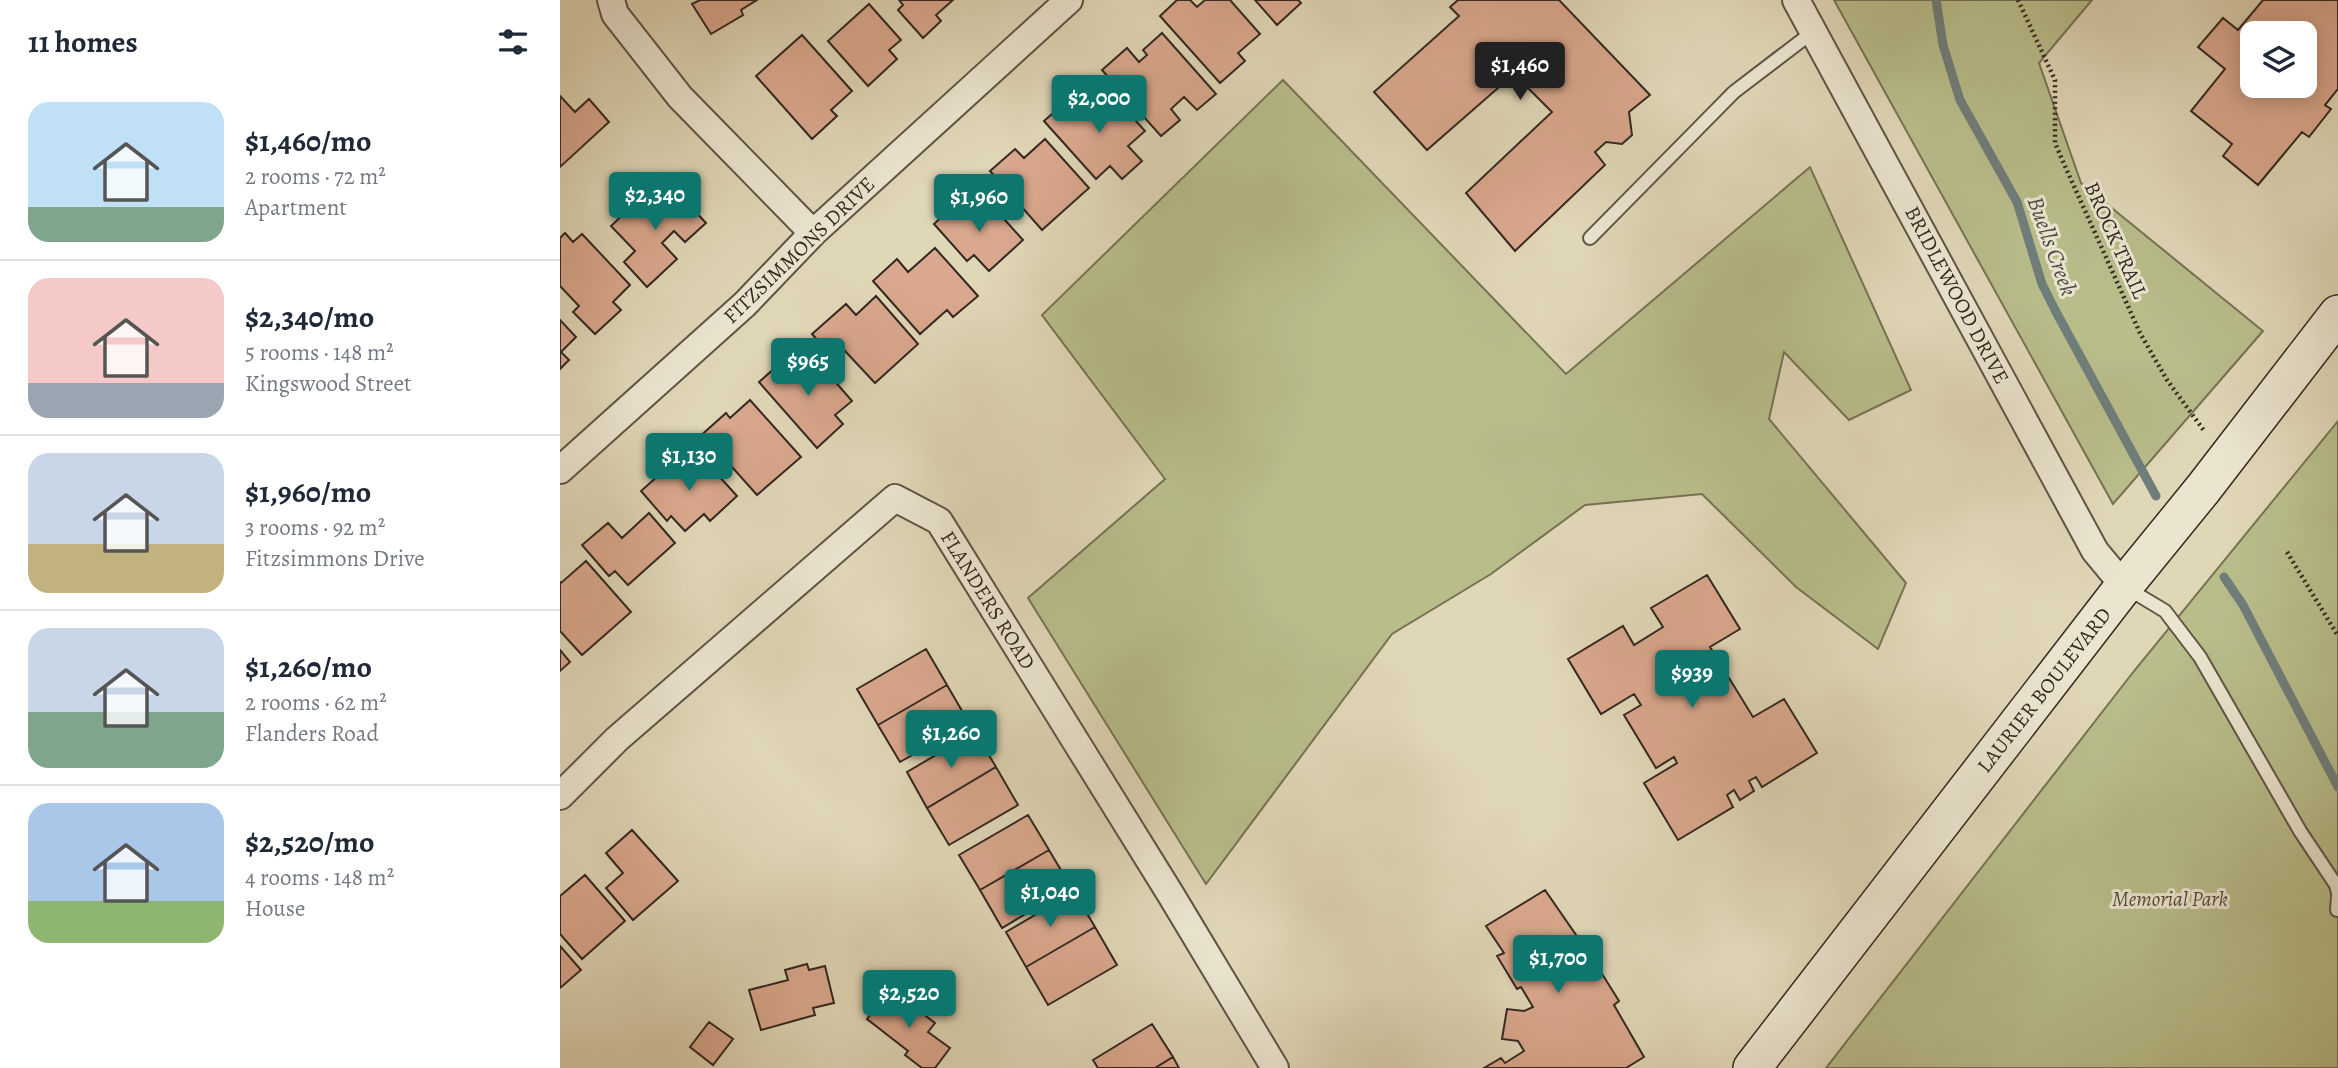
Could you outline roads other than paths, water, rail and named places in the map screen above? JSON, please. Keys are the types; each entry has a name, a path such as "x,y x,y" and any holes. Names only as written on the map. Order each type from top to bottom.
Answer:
{"street":[{"path":"611,0 615,14 680,97 813,233"},
{"name":"FITZSIMMONS DRIVE","path":"560,470 745,304 813,233 1069,0"},
{"name":"BRIDLEWOOD DRIVE","path":"1796,0 2095,551 2124,586"},
{"name":"LAURIER BOULEVARD","path":"1752,1068 2338,314"},
{"name":"FLANDERS ROAD","path":"560,796 617,739 895,498 939,521 1275,1068"}],"lane":[{"path":"1590,238 1734,92 1814,31"},
{"path":"2124,586 2165,611 2200,657 2300,831 2336,885 2338,899"}],"waterway":[{"name":"Buells Creek","path":"1936,0 1943,45 1960,100 2017,202 2042,284 2156,496"},
{"name":"Buells Creek","path":"2224,577 2243,605 2338,787"}],"park label":[{"name":"Memorial Park","path":"2170,899"}]}
